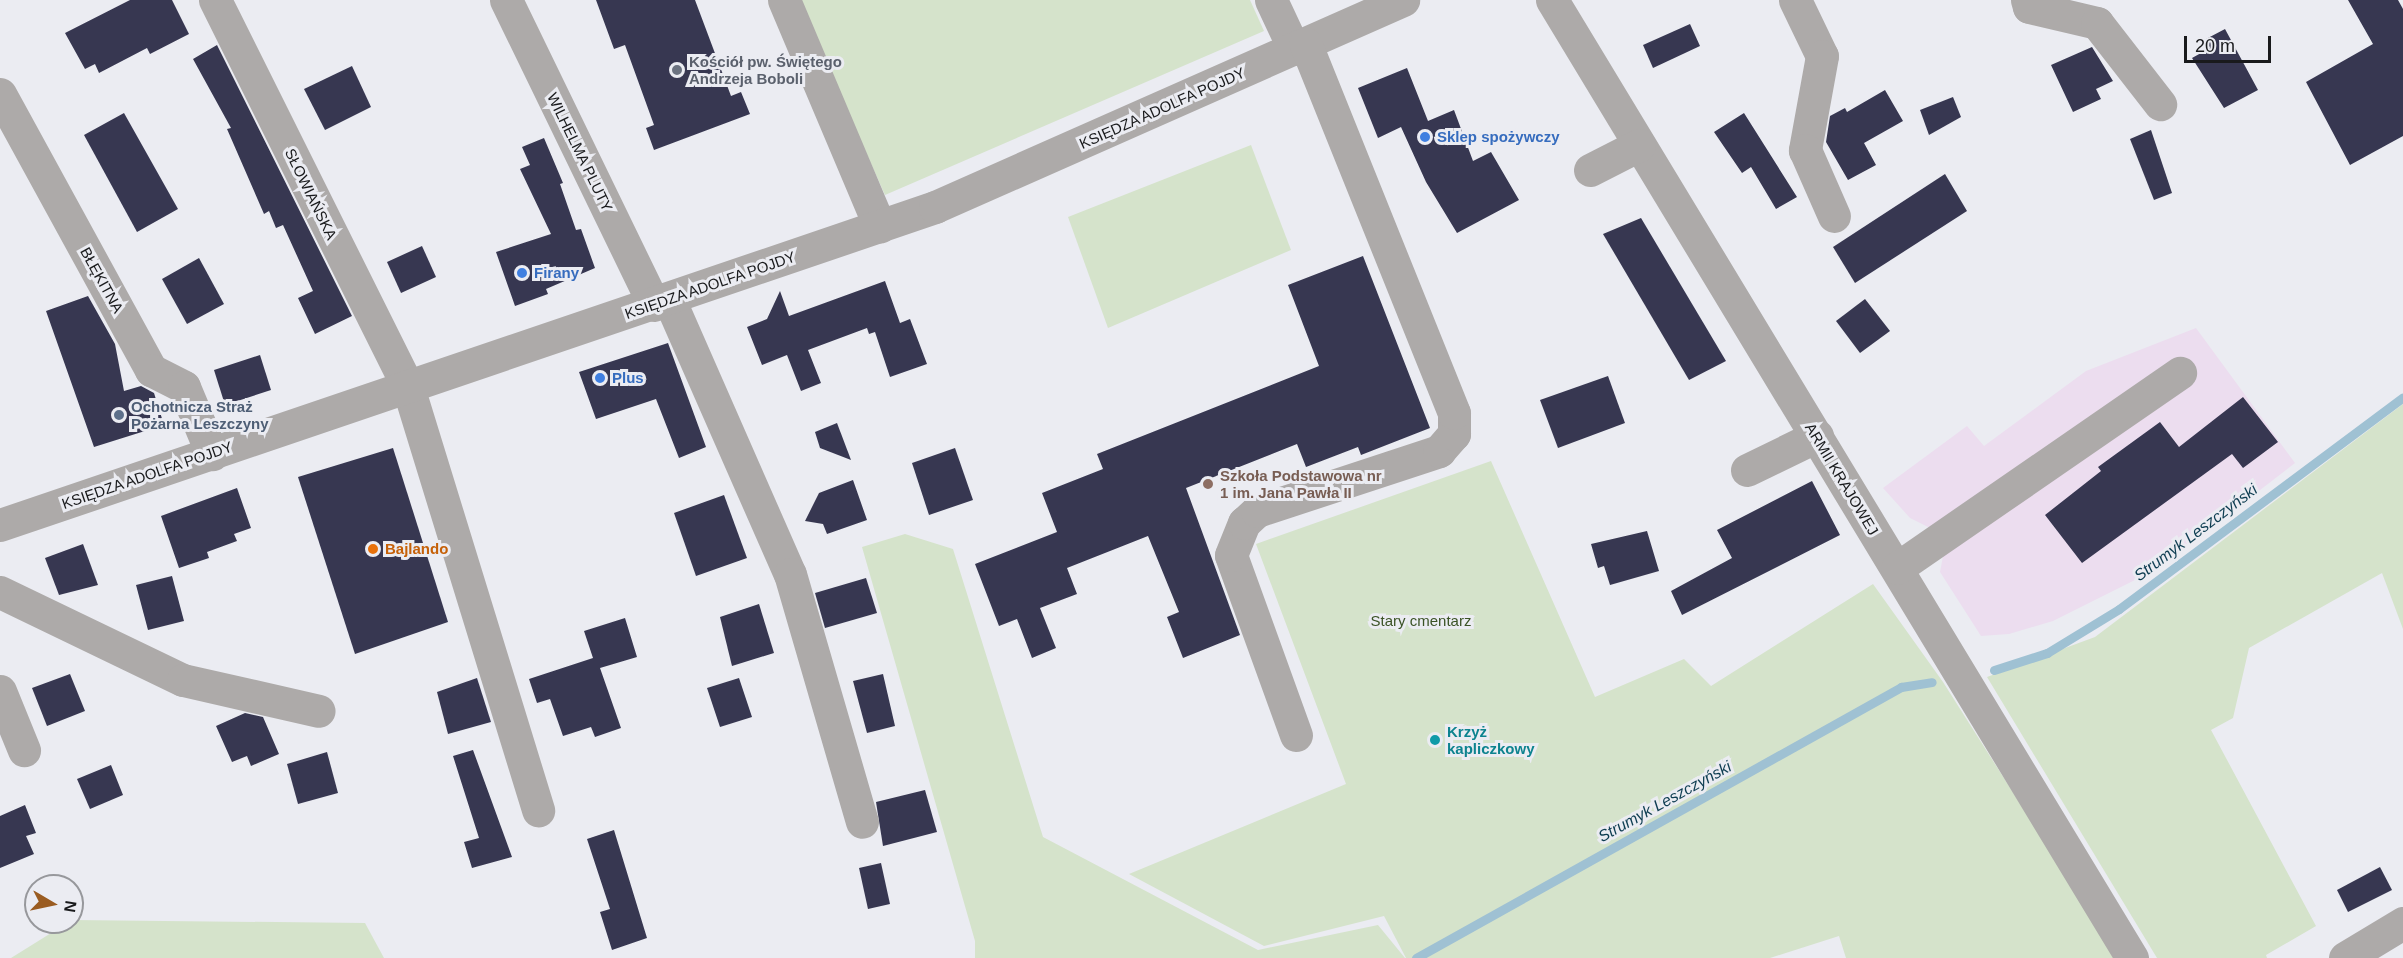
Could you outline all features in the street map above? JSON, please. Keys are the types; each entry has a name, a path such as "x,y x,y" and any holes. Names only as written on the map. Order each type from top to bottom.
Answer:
{"street":[{"name":"SŁOWIAŃSKA","path":"215,0 408,387 538,810"},
{"name":"WILHELMA PLUTY","path":"506,0 661,302 790,574 862,822"},
{"path":"784,0 880,227"},
{"path":"1271,0 1300,46 1454,413 1454,434 1439,451 1257,511 1244,524 1231,555 1296,735"},
{"name":"KSIĘDZA ADOLFA POJDY","path":"0,525 880,227 996,182 1403,0"},
{"name":"ARMII KRAJOWEJ","path":"1552,0 2132,958"},
{"path":"1795,0 1822,56 1805,150 1834,216"},
{"path":"2026,0 2029,6 2097,23 2160,104"},
{"name":"BŁĘKITNA","path":"0,94 151,370 184,387 212,454"},
{"path":"1590,170 1639,145"},
{"path":"1897,568 2180,373"},
{"path":"1747,471 1817,436"},
{"path":"0,592 183,680 320,711"},
{"path":"0,691 24,750"},
{"path":"2345,958 2403,923"}],"shaded area":[{"path":"2196,328 2295,463 2159,568 2053,621 2009,634 1981,636 1940,572 1944,551 1930,528 1910,518 1883,488 1967,426 1984,446 2086,371"}],"green space":[{"path":"798,0 1250,0 1264,31 885,195"},
{"path":"1251,145 1291,250 1108,328 1068,217"},
{"path":"2403,404 2403,629 2382,573 2249,648 2233,718 2211,730 2316,926 2266,955 2267,958 2157,958 1987,677 2095,637"},
{"name":"Stary cmentarz","path":"1491,461 1595,697 1684,659 1711,686 1873,584 1943,682 2118,958 1846,958 1839,936 1770,958 1406,958 1384,916 1264,946 1129,874 1346,784 1256,544"},
{"path":"905,534 953,549 1043,837 1258,950 1378,925 1405,958 975,958 975,941 862,547"},
{"path":"84,920 365,923 384,958 11,958 50,934 84,934"}],"building":[{"path":"130,0 172,0 189,34 150,54 147,48 99,73 95,64 85,69 65,33"},
{"name":"Kościół pw. Świętego Andrzeja Boboli","path":"596,0 695,0 731,96 741,92 750,114 654,150 646,128 654,125 625,45 614,49"},
{"path":"2348,0 2398,0 2403,9 2403,136 2350,165 2306,82 2373,44"},
{"path":"1690,24 1700,46 1653,68 1643,45"},
{"path":"2225,29 2258,90 2224,108 2192,58 2210,48 2206,39"},
{"path":"217,45 352,316 315,334 298,298 313,291 283,225 276,228 269,211 264,214 227,129 231,128 193,59"},
{"path":"2092,47 2113,81 2096,89 2101,99 2073,112 2051,65"},
{"path":"352,66 371,107 325,130 304,89"},
{"path":"1407,68 1428,121 1454,110 1473,161 1491,152 1519,200 1457,233 1426,182 1401,127 1378,138 1358,88"},
{"path":"1885,90 1903,121 1864,143 1876,165 1848,180 1826,142 1830,116 1845,108 1847,112"},
{"path":"1953,97 1961,117 1929,135 1920,110"},
{"path":"124,113 178,209 137,232 84,135"},
{"path":"1744,113 1797,197 1776,209 1751,167 1742,173 1714,132"},
{"path":"2151,130 2172,193 2154,200 2130,139"},
{"path":"544,138 563,183 560,184 576,230 581,229 595,268 546,289 548,294 515,306 496,252 551,234 520,169 530,165 522,147"},
{"path":"1945,174 1967,211 1855,283 1833,247"},
{"path":"1641,218 1726,361 1689,380 1603,234"},
{"path":"422,246 436,277 401,293 387,262"},
{"path":"1363,256 1430,428 1361,455 1358,447 1306,467 1297,444 1186,488 1240,635 1183,658 1167,617 1179,612 1148,536 1067,568 1077,594 1040,608 1056,648 1032,658 1017,619 999,626 975,564 1057,532 1042,493 1103,469 1097,454 1319,366 1288,285"},
{"path":"199,258 224,304 187,324 162,279"},
{"path":"885,281 900,323 910,319 927,364 890,377 875,332 869,334 867,328 808,350 821,383 801,391 787,355 762,365 747,327 767,319 780,291 789,316"},
{"path":"88,296 115,344 124,391 141,386 154,393 164,425 94,447 46,311"},
{"path":"1865,299 1890,331 1860,353 1836,321"},
{"path":"668,343 706,447 679,458 656,399 596,419 579,372"},
{"path":"260,355 271,390 225,405 214,370"},
{"path":"1608,376 1625,423 1558,448 1540,400"},
{"path":"2243,397 2278,442 2243,468 2232,454 2082,563 2045,515 2101,471 2098,467 2160,422 2179,447"},
{"path":"837,423 851,460 820,448 815,432"},
{"name":"Bajlando","path":"393,448 448,622 355,654 298,477"},
{"path":"955,448 973,500 929,515 912,463"},
{"path":"853,480 867,520 827,534 823,524 805,521 819,493"},
{"path":"1812,481 1840,535 1682,615 1671,591 1732,558 1717,530"},
{"path":"237,488 251,528 234,534 237,541 207,552 209,558 179,568 161,516"},
{"path":"724,495 747,558 696,576 674,513"},
{"path":"1647,531 1659,571 1610,585 1604,566 1598,568 1591,544"},
{"path":"83,544 98,585 59,595 45,558"},
{"path":"172,576 184,621 148,630 136,585"},
{"path":"866,578 877,613 825,628 815,593"},
{"path":"759,604 774,653 732,666 720,617"},
{"path":"625,618 637,657 600,668 621,728 595,737 591,727 563,736 550,699 537,703 529,679 593,658 584,631"},
{"path":"70,674 85,711 47,726 32,688"},
{"path":"883,674 895,726 867,733 853,681"},
{"path":"477,678 491,722 448,734 437,692"},
{"path":"739,678 752,717 720,727 707,688"},
{"path":"245,713 263,717 279,754 251,766 247,756 232,762 216,726"},
{"path":"473,750 512,857 472,868 464,842 479,838 453,756"},
{"path":"327,752 338,793 298,804 287,764"},
{"path":"111,765 123,795 90,809 77,779"},
{"path":"925,790 937,832 883,846 876,802"},
{"path":"25,805 36,833 26,836 34,854 0,868 0,816"},
{"path":"614,830 647,938 612,950 600,912 610,909 587,839"},
{"path":"881,863 890,904 868,909 859,868"},
{"path":"2380,867 2392,890 2348,912 2337,890"}],"waterway":[{"name":"Strumyk Leszczyński","path":"1994,670 2047,653 2119,609 2403,397"},
{"name":"Strumyk Leszczyński","path":"1416,958 1901,687 1932,682"}],"place":[{"name":"Kościół pw. Świętego Andrzeja Boboli","path":"677,70"},
{"name":"Sklep spożywczy","path":"1425,137"},
{"name":"Firany","path":"522,273"},
{"name":"Plus","path":"600,378"},
{"name":"Ochotnicza Straż Pożarna Leszczyny","path":"119,415"},
{"name":"Szkoła Podstawowa nr 1 im. Jana Pawła II","path":"1208,484"},
{"name":"Bajlando","path":"373,549"},
{"name":"Krzyż kapliczkowy","path":"1435,740"}]}
